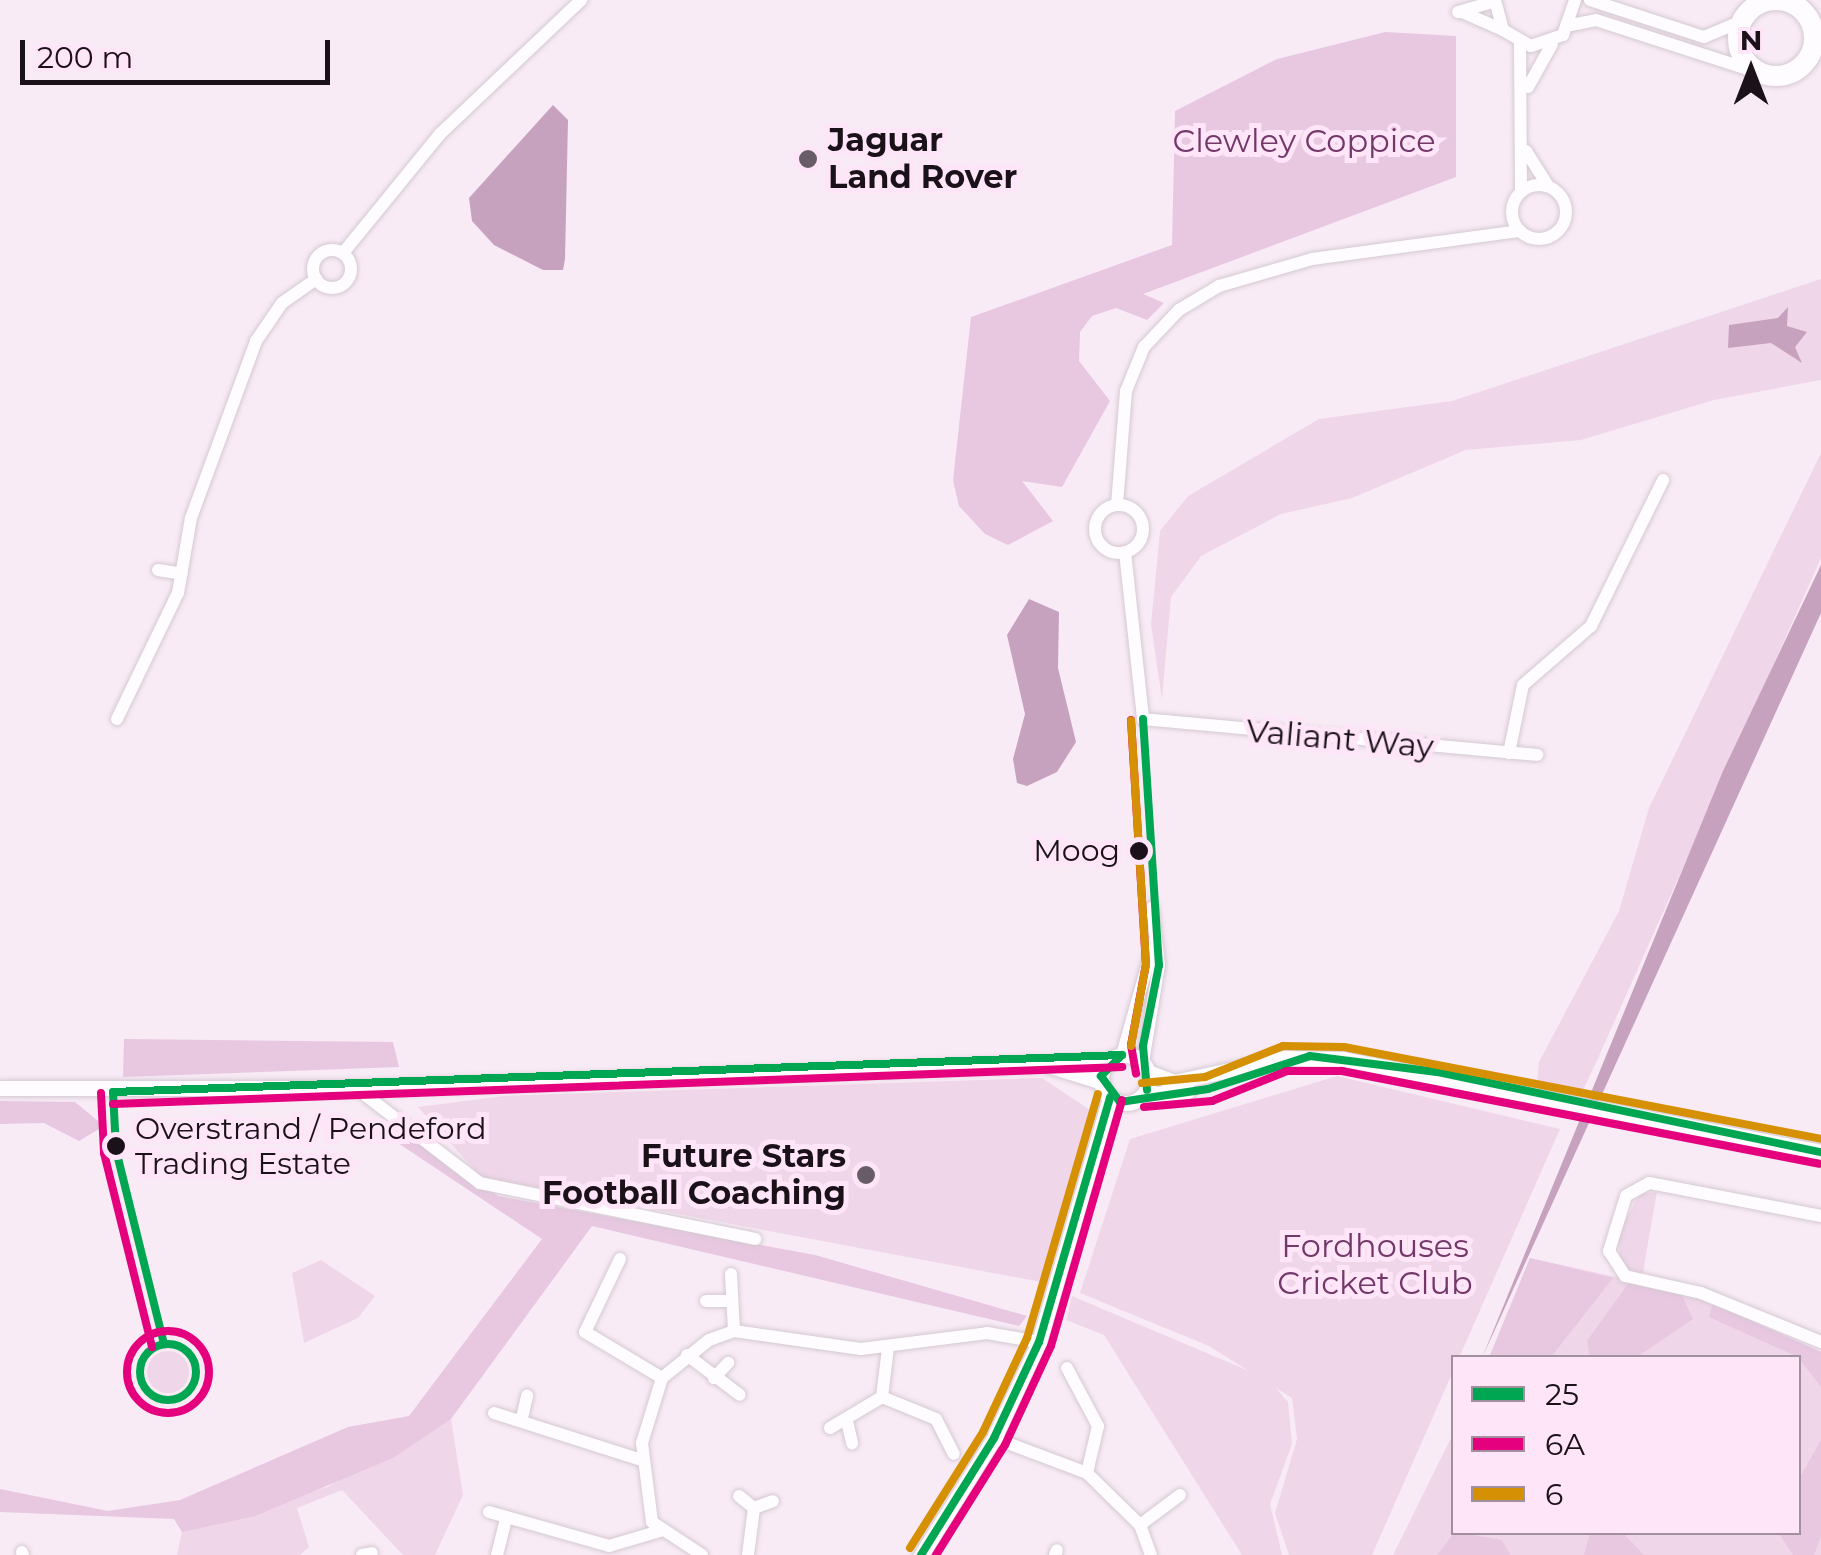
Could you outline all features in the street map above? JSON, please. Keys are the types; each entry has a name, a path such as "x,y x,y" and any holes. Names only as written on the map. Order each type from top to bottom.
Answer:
{"main road":[{"path":"1776,0 1810,10 1813,48 1801,68 1757,72 1740,54 1745,12 1776,0"}],"street":[{"path":"117,719 182,574 191,518 256,341 282,303 316,279 345,283 343,253 440,134 581,0"},
{"path":"1571,25 1575,0"},
{"path":"1590,0 1704,37 1745,12"},
{"path":"1503,30 1494,1 1458,12 1503,30 1520,43 1553,42"},
{"path":"1527,90 1553,42 1571,25 1596,20 1757,72"},
{"path":"1473,232 1512,214 1521,192 1527,90 1520,43"},
{"path":"1117,506 1126,391 1144,347 1178,310 1278,267 1473,232 1520,230 1537,238 1560,228 1565,204 1524,149"},
{"path":"1521,192 1548,186"},
{"path":"1512,214 1520,230"},
{"path":"316,279 319,254 343,253"},
{"path":"1509,753 1523,685 1601,611 1663,480"},
{"path":"1117,506 1141,520 1140,540 1125,552 1105,549 1095,532 1100,514 1117,506"},
{"name":"Valiant Way","path":"1125,552 1143,719 1537,755"},
{"path":"158,570 182,574"},
{"path":"1144,1094 1156,936 1152,907"},
{"path":"921,1555 994,1438 1039,1342 1105,1134 1116,1058 1156,936"},
{"path":"0,1088 356,1088 1116,1058 1208,1080 1266,1062 1342,1059 1565,1098 1821,1152"},
{"path":"1040,1061 1112,1094 1208,1089 1266,1062"},
{"path":"356,1088 480,1183 755,1239"},
{"path":"1821,1216 1649,1183 1626,1196 1609,1251 1625,1276 1701,1293 1821,1342"},
{"path":"620,1260 578,1332 662,1378"},
{"path":"731,1274 734,1331"},
{"path":"706,1301 732,1301"},
{"path":"702,1555 660,1531 641,1460 662,1378 687,1355 734,1331 888,1348 987,1333 1039,1342"},
{"path":"830,1428 847,1422 882,1398 888,1348"},
{"path":"687,1355 740,1395"},
{"path":"714,1378 728,1363"},
{"path":"1067,1368 1098,1426 1088,1473"},
{"path":"522,1418 528,1396"},
{"path":"882,1398 936,1419 958,1445"},
{"path":"494,1413 522,1418 641,1460"},
{"path":"847,1422 852,1442"},
{"path":"994,1438 1088,1473 1140,1525 1151,1555"},
{"path":"1140,1525 1180,1495"},
{"path":"739,1496 754,1508"},
{"path":"754,1508 773,1501"},
{"path":"748,1555 754,1508"},
{"path":"489,1512 608,1551 660,1531"},
{"path":"497,1555 506,1520"}],"green space":[{"name":"Clewley Coppice","path":"1385,32 1456,36 1456,177 1143,294 1164,303 1147,320 1116,308 1092,316 1080,332 1079,361 1110,401 1062,487 1022,481 1053,521 1008,545 985,534 959,506 953,480 971,317 1172,245 1175,111 1277,59"},
{"path":"1821,279 1821,380 1714,400 1581,440 1466,450 1352,498 1281,514 1201,556 1171,597 1162,699 1151,625 1160,531 1188,496 1319,419 1452,401"},
{"path":"1821,453 1821,558 1599,1056 1583,1090 1537,1083 1539,1062 1619,911 1649,808"},
{"path":"124,1039 393,1042 399,1067 123,1077"},
{"name":"Fordhouses Cricket Club","path":"1337,1076 1560,1129 1460,1355 1451,1355 1451,1376 1372,1555 1289,1555 1275,1513 1297,1439 1292,1398 1209,1346 1080,1293 1130,1139"},
{"path":"1042,1078 1096,1114 1046,1283 481,1177 418,1107 504,1096"},
{"path":"0,1101 75,1102 104,1126 79,1141 44,1123 0,1124"},
{"path":"408,1131 498,1196 815,1255 1027,1316 1019,1326 592,1226 451,1419 393,1458 255,1516 182,1532 174,1519 0,1512 0,1489 108,1511 180,1500 348,1427 409,1416 542,1239 398,1143"},
{"path":"1657,1192 1643,1275 1621,1266 1618,1236 1639,1194"},
{"path":"1530,1258 1680,1291 1821,1352 1821,1555 1393,1555 1451,1438 1451,1535 1801,1535 1801,1355 1490,1355"},
{"path":"1530,1258 1613,1278 1553,1355 1490,1355"},
{"path":"321,1260 375,1296 358,1318 304,1343 292,1273"},
{"path":"1630,1281 1680,1291 1693,1319 1640,1355 1590,1355 1587,1341"},
{"path":"1072,1296 1268,1379 1288,1402 1292,1444 1270,1504 1282,1555 1242,1555 1104,1335 1066,1320"},
{"path":"1713,1303 1821,1352 1821,1387 1801,1361 1801,1355 1709,1317"},
{"path":"168,1351 183,1357 189,1372 183,1387 168,1393 153,1387 147,1372 153,1357"},
{"path":"451,1419 463,1495 435,1555 403,1555 342,1490 297,1508 309,1547 300,1555 177,1555 182,1532 327,1487"},
{"path":"1821,1440 1821,1536 1814,1555 1793,1555 1780,1535 1801,1535 1801,1475"},
{"path":"1453,1535 1473,1535 1502,1540 1510,1555 1437,1555"},
{"path":"1589,1535 1625,1535 1644,1555 1584,1555"}],"shaded area":[{"path":"553,105 568,120 565,259 563,270 543,270 494,245 472,221 469,198"},
{"path":"1788,307 1787,326 1807,332 1795,347 1802,363 1771,343 1728,348 1729,325 1778,318"},
{"path":"1821,565 1821,613 1483,1355 1723,771"},
{"path":"1029,599 1059,612 1058,668 1076,742 1057,772 1027,786 1017,783 1013,759 1025,714 1007,635"}],"transit line":[{"name":"25","path":"1143,719 1159,965 1143,1046 1147,1090"},
{"name":"6A","path":"1131,720 1146,964 1131,1045 1136,1074"},
{"name":"6","path":"1131,720 1146,964 1131,1046"},
{"name":"6","path":"1142,1083 1205,1077 1283,1046 1344,1047 1821,1139"},
{"name":"25","path":"1122,1055 1101,1076 1120,1102 1208,1089 1310,1056 1437,1072 1821,1152"},
{"name":"25","path":"113,1092 1122,1055"},
{"name":"6A","path":"113,1104 1122,1067"},
{"name":"6A","path":"1144,1107 1212,1101 1287,1071 1342,1071 1819,1164"},
{"name":"25","path":"113,1092 116,1150 164,1344"},
{"name":"6A","path":"101,1093 104,1153 152,1347"},
{"name":"6","path":"910,1548 983,1432 1027,1338 1098,1094"},
{"name":"25","path":"921,1555 994,1438 1039,1342 1110,1097"},
{"name":"6A","path":"936,1555 1005,1445 1051,1346 1122,1100"},
{"name":"6A","path":"168,1331 184,1334 197,1343 206,1356 209,1372 206,1388 197,1401 184,1410 168,1413 152,1410 139,1401 130,1388 127,1372 130,1356 139,1343 152,1334 168,1331"},
{"name":"25","path":"168,1344 188,1352 196,1372 188,1392 168,1400 148,1392 140,1372 148,1352 168,1344"}],"place":[{"name":"Jaguar Land Rover","path":"808,159"},
{"name":"Moog","path":"1139,851"},
{"name":"Overstrand / Pendeford Trading Estate","path":"116,1146"},
{"name":"Future Stars Football Coaching","path":"866,1175"}]}
